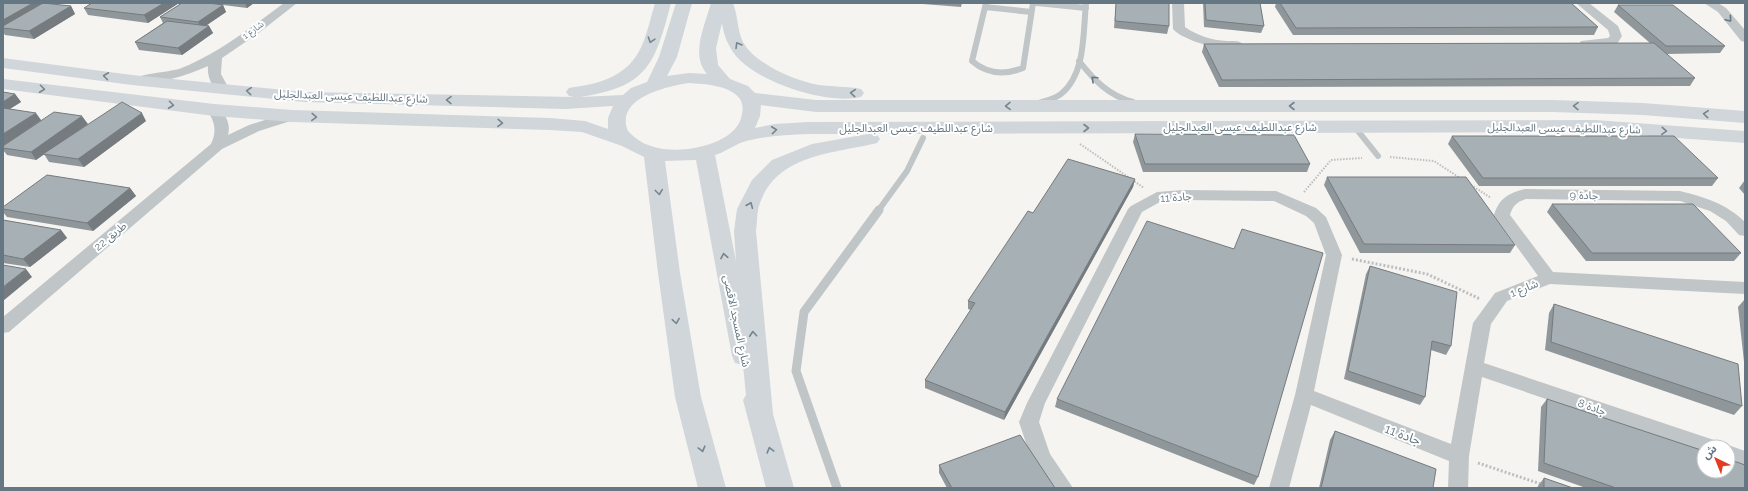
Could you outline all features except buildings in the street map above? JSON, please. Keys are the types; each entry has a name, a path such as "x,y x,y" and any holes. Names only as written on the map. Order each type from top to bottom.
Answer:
{"main road":[{"path":"478,101 563,94 590,90 610,84 631,74 646,57 663,3"},
{"path":"654,85 668,57 684,3"},
{"path":"719,3 707,48 709,66 723,82"},
{"path":"725,3 729,12 736,44 763,70 786,80 817,90 928,99 975,106"},
{"name":"شارع عبداللطيف عيسى العبدالجليل","path":"3,63 132,80 305,97 565,103 628,100"},
{"path":"3,71 30,74 54,70"},
{"path":"689,78 723,82 742,91 748,97 753,110 749,125 736,138 722,146 705,152 676,155 654,154 625,141 618,131 616,121 620,110 628,100 639,92 654,85 689,78"},
{"name":"شارع عبداللطيف عيسى العبدالجليل","path":"3,84 214,110 292,116 550,124 585,127 625,141"},
{"name":"شارع عبداللطيف عيسى العبدالجليل","path":"748,97 790,104 816,106 1552,106 1643,109 1745,117"},
{"path":"1163,127 1172,123 1191,119 1318,119 1326,114 1321,106"},
{"path":"1354,126 1353,119 1359,116 1515,114 1530,113 1552,106"},
{"name":"شارع عبداللطيف عيسى العبدالجليل","path":"736,138 759,132 795,129 1354,126 1594,126 1745,137"},
{"path":"760,414 745,231 748,209 759,185 779,164 818,148 862,139 984,137 1058,128"},
{"name":"شارع المسجد الاقصى","path":"705,152 741,346 780,488"},
{"path":"654,154 669,273 688,397 712,488"}],"street":[{"name":"شارع 1","path":"132,80 154,78 178,73 216,58 291,3"},
{"path":"1178,3 1179,29 1189,36 1203,42 1219,45 1251,45"},
{"path":"1570,44 1604,44 1613,41 1616,36 1614,29 1582,3"},
{"path":"1710,3 1722,10 1745,38"},
{"path":"216,58 213,74 216,82 222,89"},
{"path":"214,110 219,115 223,127 217,146"},
{"name":"طريق 22","path":"3,327 217,146 254,128 292,116"},
{"name":"جادة 9","path":"1504,206 1509,199 1525,194 1680,196 1694,199 1715,207 1734,218 1745,231"},
{"name":"جادة 11","path":"1062,488 1041,458 1029,422 1036,403 1136,209 1157,197 1184,195 1276,196 1311,212 1320,221 1334,255"},
{"path":"1504,206 1502,215 1548,278"},
{"path":"1279,488 1304,395 1334,255"},
{"name":"شارع 1","path":"1458,488 1459,456 1482,323 1501,297 1548,278 1745,288"},
{"name":"جادة 8","path":"1474,367 1696,442"},
{"name":"جادة 11","path":"1304,395 1459,456"}],"lane":[{"path":"1031,12 985,5 972,61 981,68 995,72 1010,72 1022,68 1033,3"},
{"path":"1030,106 1060,94 1074,79 1079,61 1086,6 1037,3"},
{"path":"1079,61 1088,73 1103,87 1126,101 1153,106"},
{"path":"1354,126 1378,156"},
{"path":"837,488 796,371 804,312 907,170 922,138"}],"path":[{"path":"1058,128 1157,197"},
{"path":"1294,203 1331,160 1378,156 1434,161 1504,206"},
{"path":"1334,255 1428,274 1495,306"},
{"path":"1459,456 1545,486"}]}
